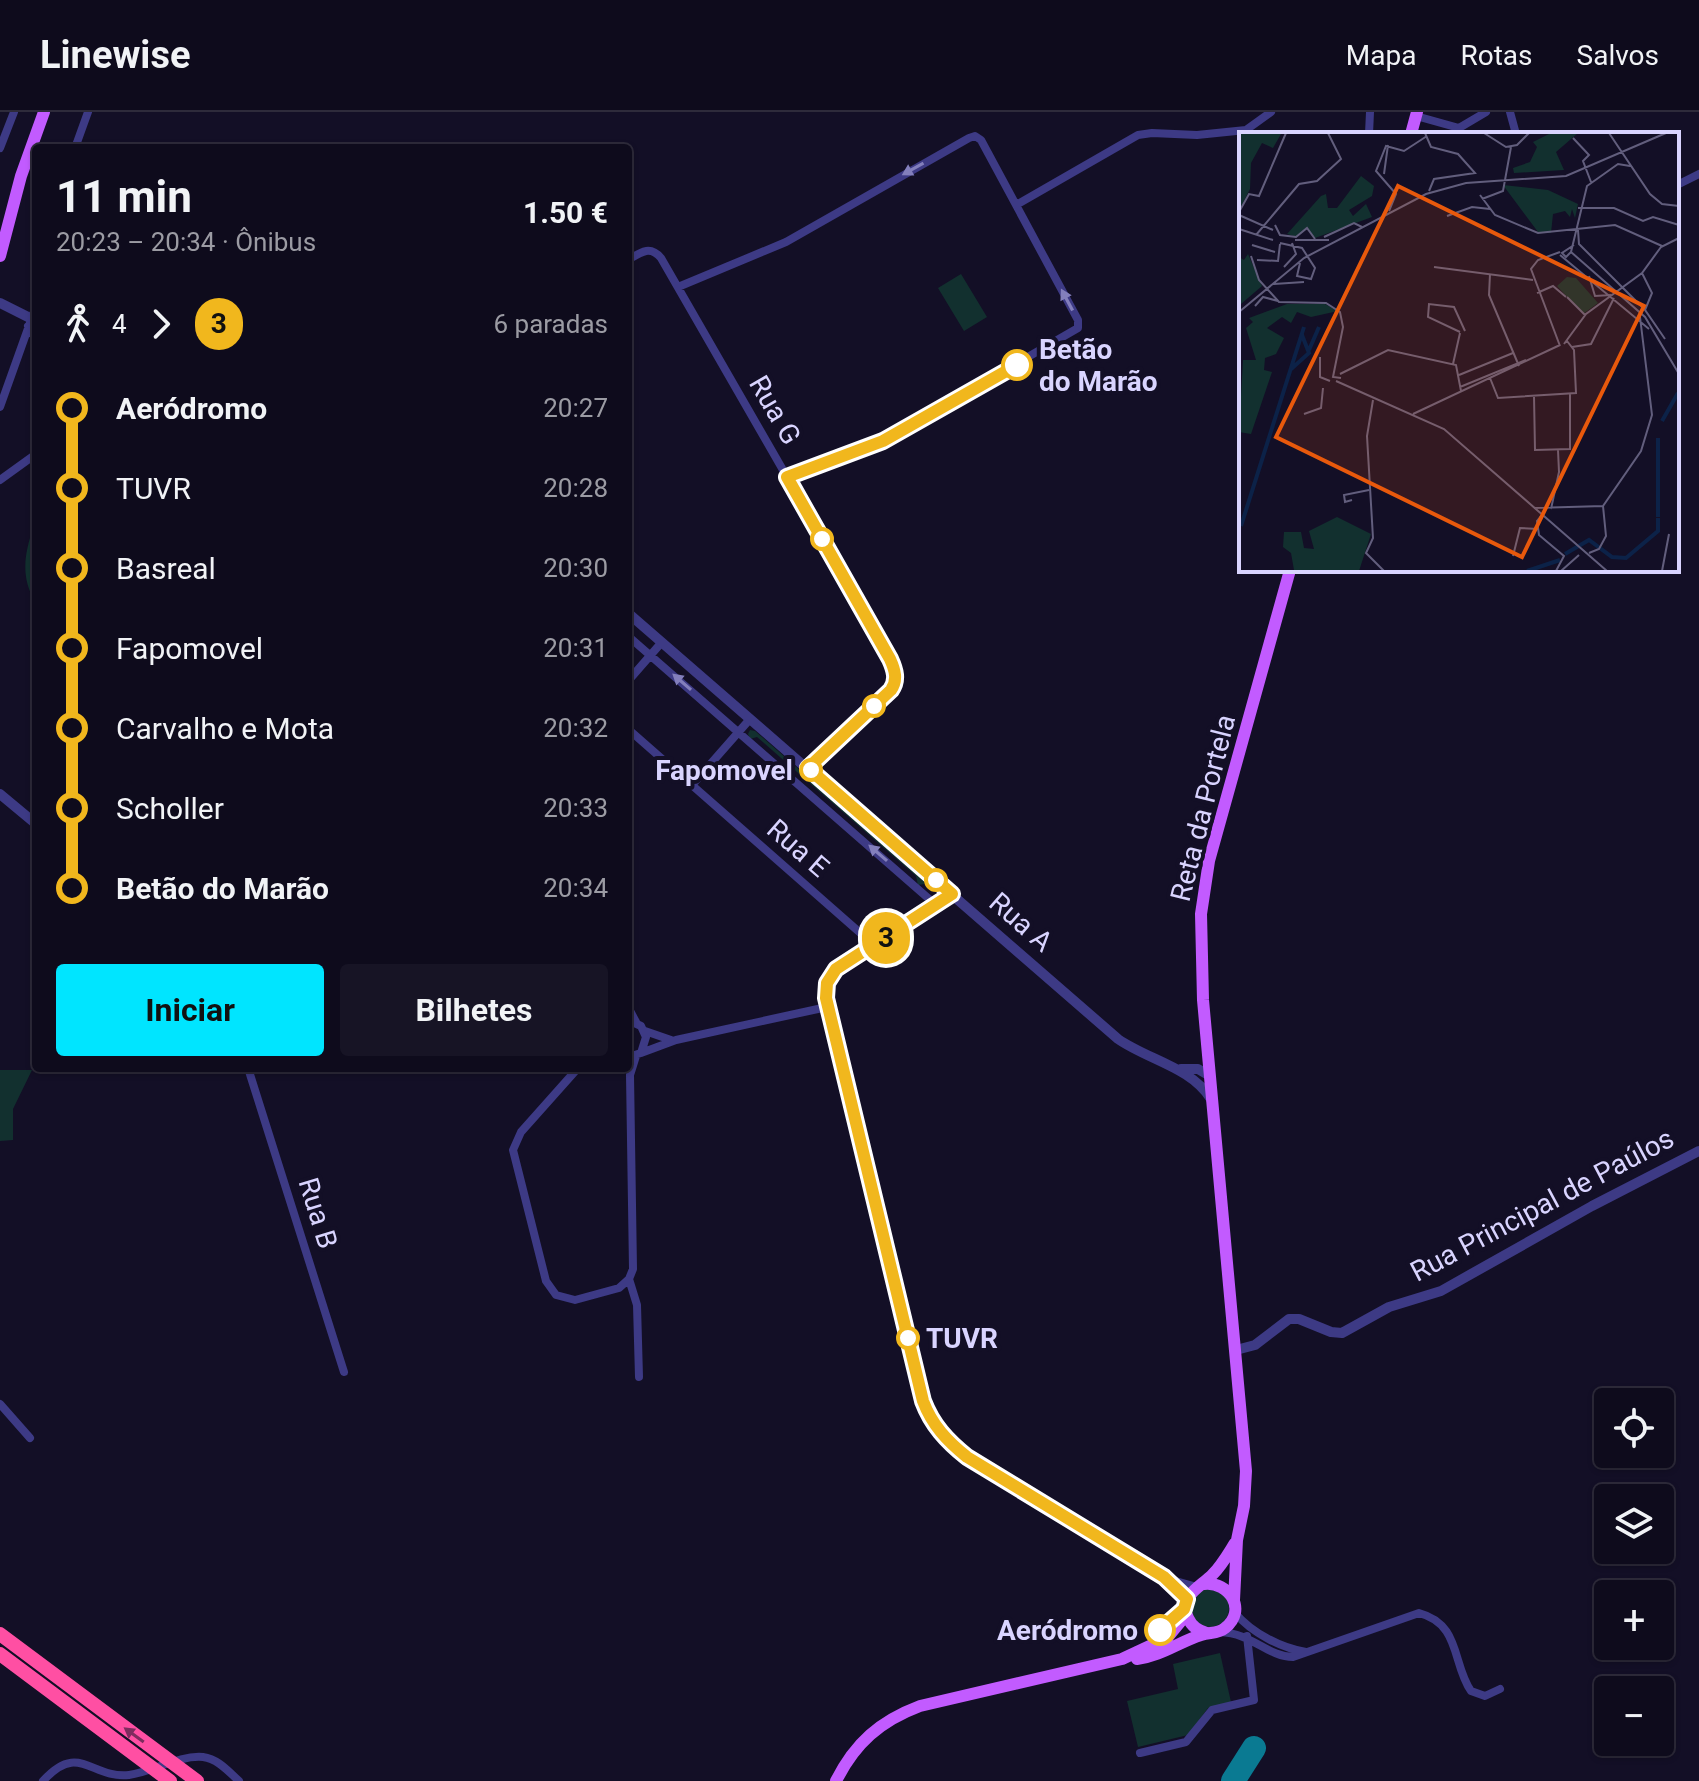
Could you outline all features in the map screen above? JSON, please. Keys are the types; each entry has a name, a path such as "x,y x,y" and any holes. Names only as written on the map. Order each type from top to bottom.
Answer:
{"highway":[{"path":"0,1634 197,1781"},
{"path":"0,1654 170,1781"}],"main road":[{"path":"32,144 44,112"},
{"path":"0,256 32,145"},
{"name":"Reta da Portela","path":"1234,1606 1237,1540 1246,1478 1200,953 1201,914 1205,881 1289,572"},
{"path":"1122,1659 1167,1638 1186,1615 1187,1599 1221,1565 1237,1540"},
{"path":"836,1781 865,1738 902,1713 920,1706 1122,1659 1154,1656 1231,1622 1234,1606 1225,1588 1211,1583 1200,1585"},
{"path":"1186,1615 1194,1627 1213,1632"}],"street":[{"path":"0,148 14,112"},
{"path":"76,144 88,112"},
{"path":"1016,205 1138,135 1202,135 1246,130 1271,112"},
{"path":"1369,132 1370,112"},
{"path":"1417,114 1459,128 1486,112"},
{"path":"1510,112 1515,132"},
{"path":"678,287 786,242 973,136 981,140 1078,320 1078,328 883,441 787,477"},
{"path":"1679,184 1699,174"},
{"name":"Rua G","path":"632,258 653,250 661,258 890,659 895,674 891,690 808,768"},
{"path":"0,303 30,320 0,407"},
{"path":"0,480 32,457"},
{"name":"Rua A","path":"632,616 1118,1039 1189,1073"},
{"path":"632,639 936,905"},
{"path":"632,676 662,642"},
{"path":"692,785 750,719"},
{"name":"Rua E","path":"632,732 874,945"},
{"path":"0,794 32,821"},
{"path":"952,894 832,973 826,988 827,1007 923,1401 933,1423 967,1457 1164,1577 1187,1599"},
{"path":"635,1055 676,1040 827,1007"},
{"path":"632,1021 654,1036 676,1040"},
{"path":"635,1055 646,1043 645,1031"},
{"path":"1189,1073 1209,1058"},
{"name":"Rua B","path":"249,1072 344,1372"},
{"path":"574,1072 519,1135 513,1146 514,1163 545,1276 553,1292 564,1299 575,1300 619,1288 629,1279 634,1262 628,1072"},
{"path":"1189,1073 1201,1079 1210,1076"},
{"path":"1189,1073 1204,1089 1213,1106"},
{"name":"Rua Principal de Paúlos","path":"1236,1350 1252,1346 1289,1319 1299,1319 1331,1332 1342,1333 1389,1307 1441,1291 1592,1206 1699,1151"},
{"path":"629,1279 637,1305 639,1377"},
{"path":"0,1404 30,1438"},
{"path":"1164,1577 1200,1585"},
{"path":"1234,1606 1250,1628 1283,1646 1306,1652"},
{"path":"1213,1632 1247,1636 1284,1657 1419,1613 1433,1619 1447,1632 1471,1691 1485,1696 1500,1689"},
{"path":"1140,1753 1186,1742 1212,1710 1248,1704 1254,1700 1247,1636"},
{"path":"43,1781 58,1767 70,1762 124,1775 201,1757 217,1762 239,1781"}],"green space":[{"path":"961,274 987,317 964,331 938,288"},
{"path":"32,533 32,596 25,572"},
{"path":"750,730 755,731 925,879 925,884 918,885 916,876 757,737 750,739"},
{"path":"0,1070 32,1070 13,1109 13,1140 0,1141"},
{"path":"1210,1589 1223,1595 1229,1608 1223,1621 1210,1627 1197,1621 1191,1608 1197,1595"},
{"path":"1220,1653 1231,1702 1208,1708 1188,1735 1138,1747 1127,1701 1178,1689 1173,1664"}],"taxiway":[{"path":"1233,1781 1254,1748"}],"bus line":[{"name":"3","path":"1017,365 873,446 787,477 890,659 895,674 891,690 808,768 952,894 836,969 827,983 827,1007 923,1401 933,1423 967,1457 1164,1577 1187,1599 1184,1609 1160,1630"}],"place":[{"name":"Betão do Marão","path":"1017,365"},
{"name":"Fapomovel","path":"811,770"},
{"name":"TUVR","path":"908,1338"},
{"name":"Aeródromo","path":"1160,1630"}]}
